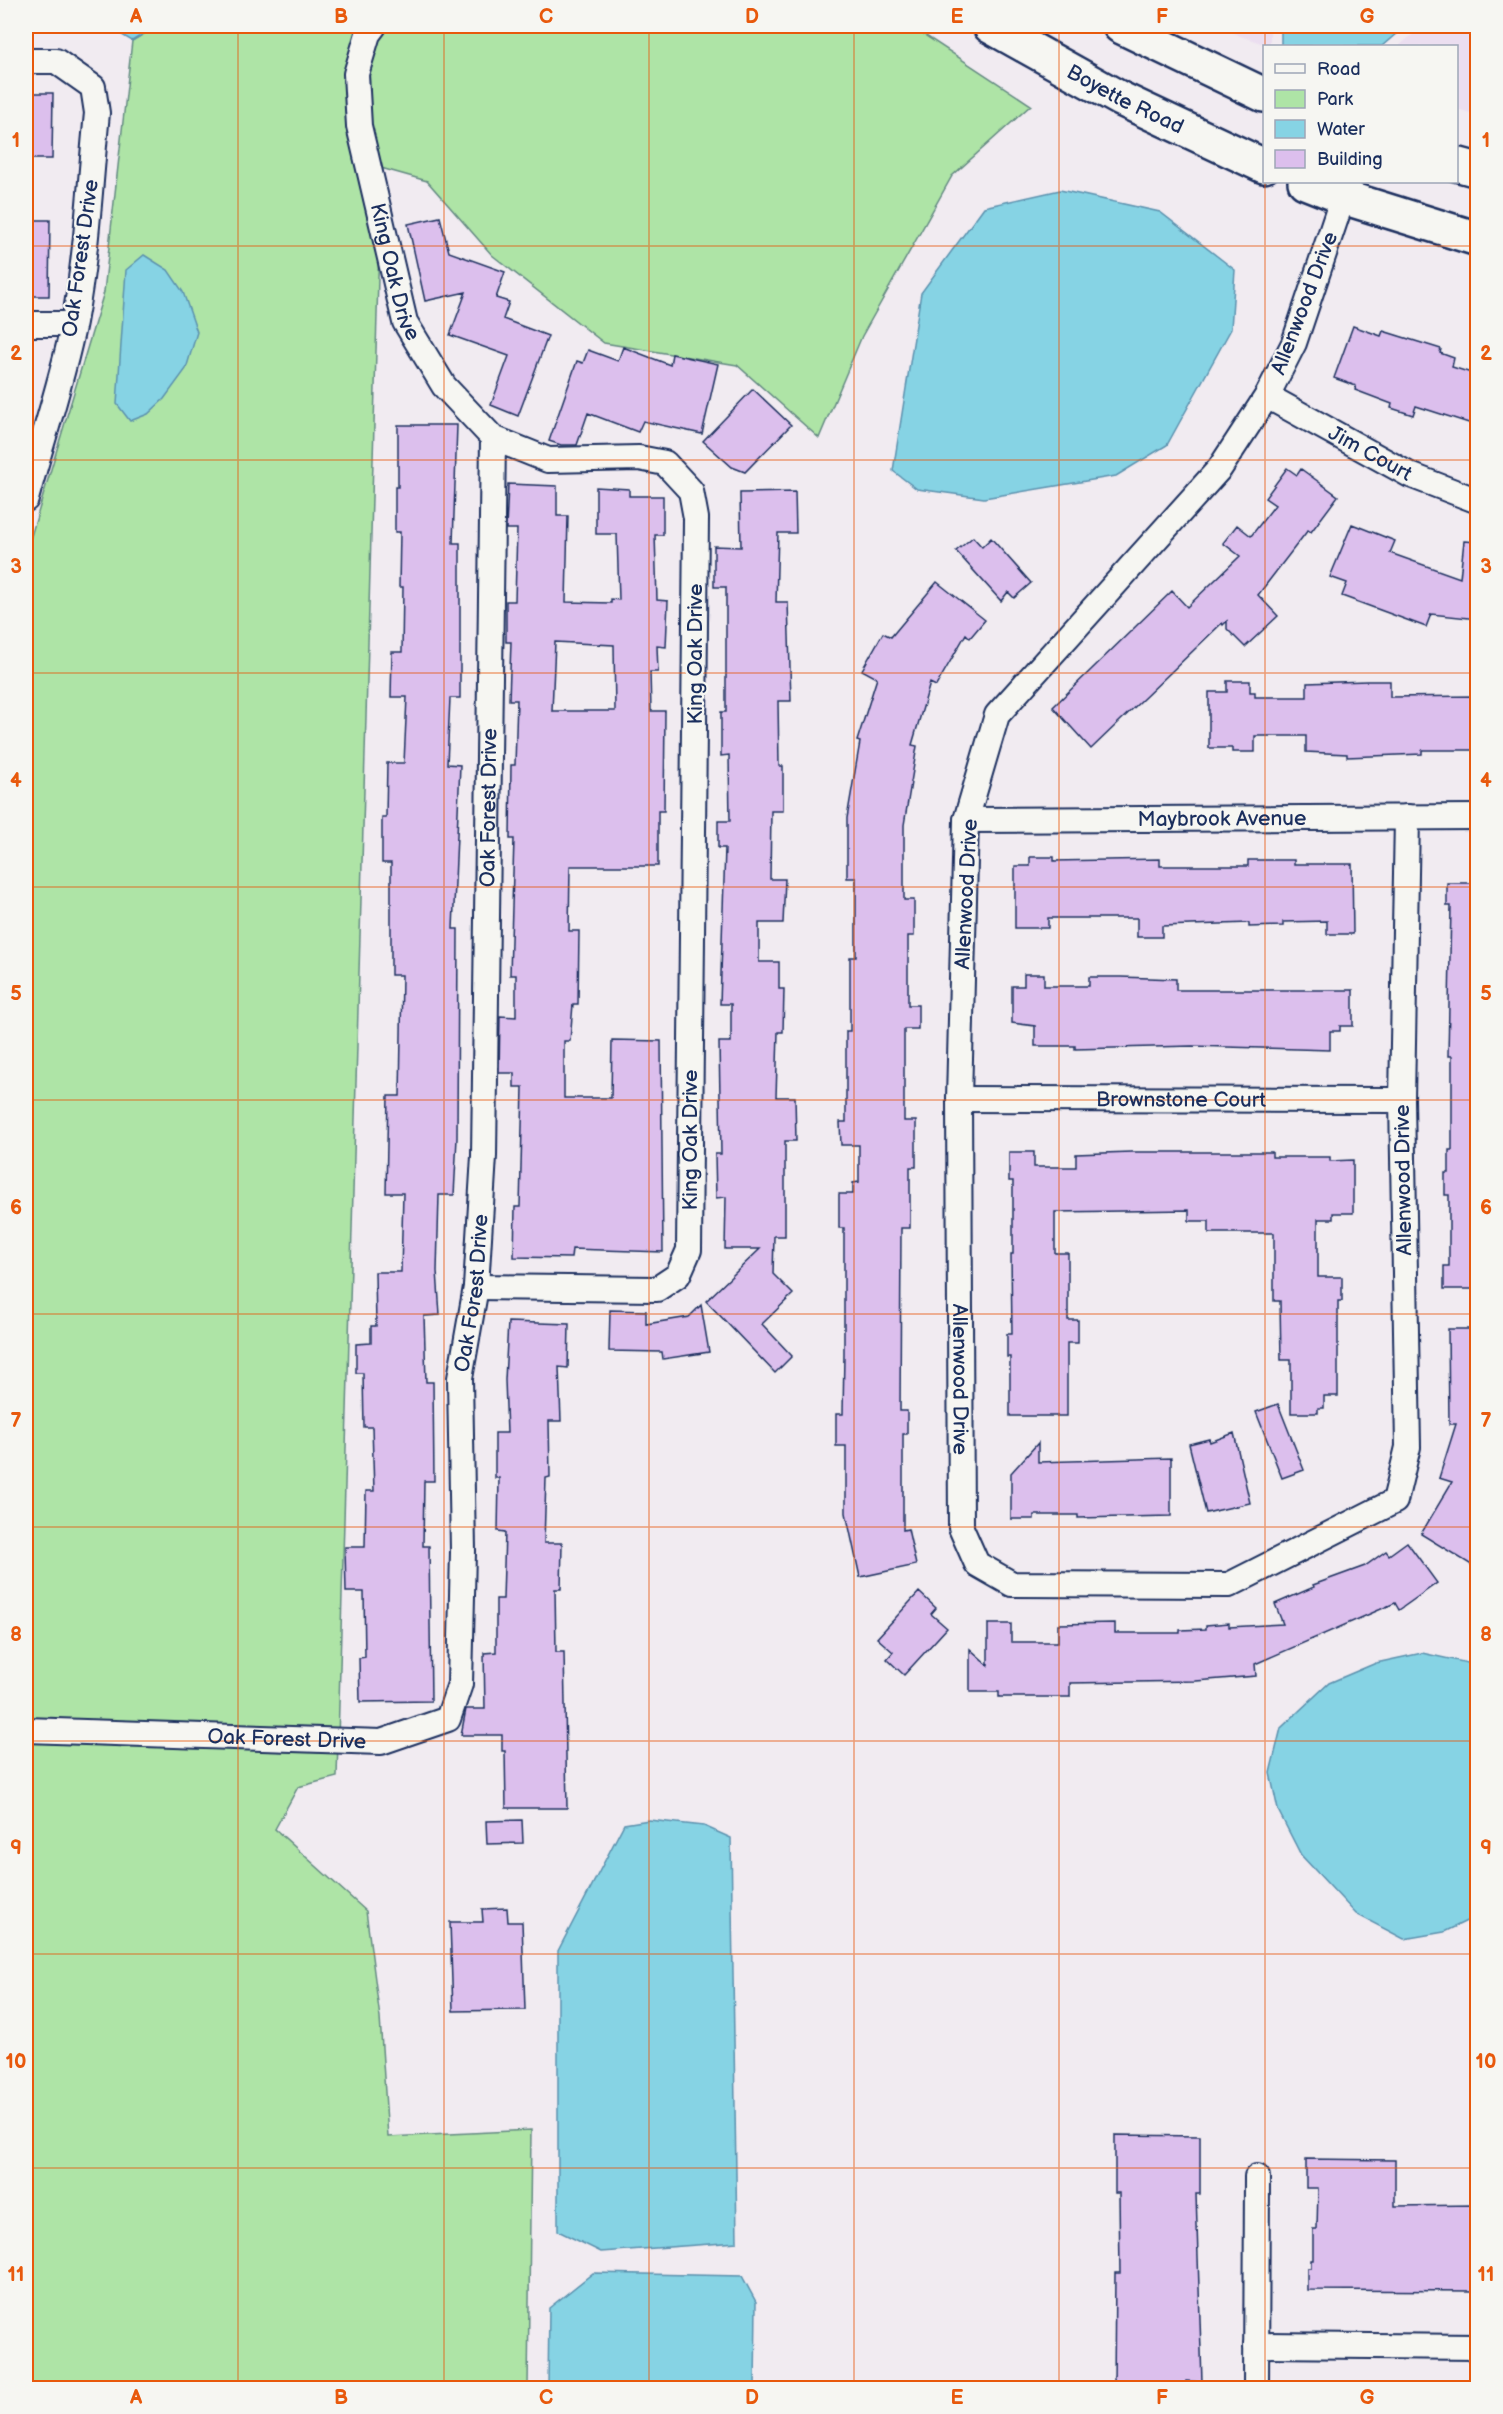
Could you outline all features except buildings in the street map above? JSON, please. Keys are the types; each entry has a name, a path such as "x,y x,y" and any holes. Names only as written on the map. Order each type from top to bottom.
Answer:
{"main road":[{"name":"Boyette Road","path":"990,26 1121,99 1263,166"},
{"path":"1120,26 1263,95"},
{"path":"1458,165 1478,170"},
{"path":"1311,183 1346,189 1478,239"}],"street":[{"name":"King Oak Drive","path":"374,26 368,34 356,74 359,126 405,321 444,386 493,438 548,460 639,458 665,463 691,491 696,518 690,1250 678,1275 657,1289 476,1287"},
{"name":"Oak Forest Drive","path":"26,61 56,61 93,87 97,113 80,288 74,324 51,415 26,499"},
{"name":"Allenwood Drive","path":"1346,189 1294,343 1267,396 1220,468 997,716 966,820 959,1099 961,1528 977,1564 1012,1584 1229,1585 1395,1501 1408,1447 1402,1100 1407,817"},
{"path":"26,324 74,324"},
{"name":"Jim Court","path":"1267,396 1410,475 1478,501"},
{"name":"Oak Forest Drive","path":"26,1730 381,1742 448,1719 460,1684 463,1551 460,1378 476,1287 484,1156 493,438"},
{"name":"Maybrook Avenue","path":"966,820 1478,817"},
{"name":"Brownstone Court","path":"959,1099 1402,1100"},
{"path":"1256,2388 1257,2177"},
{"path":"1257,2345 1478,2347"}],"shaded area":[{"path":"1221,26 1270,26 1270,45 1240,36"},
{"path":"1422,26 1477,26 1477,115 1458,109 1458,45 1400,45"}],"green space":[{"path":"157,26 911,26 1031,105 952,176 862,336 819,438 737,365 604,343 492,255 427,181 381,168 337,1777 298,1787 275,1829 366,1911 380,2018 388,2137 531,2130 528,2388 26,2388 26,553 104,292 132,41"}],"water":[{"path":"115,26 157,26 132,41 117,32"},
{"path":"1281,26 1405,26 1383,45 1281,45"},
{"path":"1060,190 1160,212 1235,270 1231,329 1167,445 1116,476 984,498 917,489 893,471 921,293 984,207"},
{"path":"144,255 168,270 183,292 197,332 186,369 164,399 148,414 130,421 117,404 126,270"},
{"path":"1422,1653 1477,1665 1477,1916 1444,1932 1404,1939 1356,1914 1301,1855 1278,1810 1270,1773 1281,1728 1329,1683 1376,1663"},
{"path":"649,1820 704,1826 731,1838 737,2242 601,2252 558,2231 558,1951 624,1824"},
{"path":"593,2273 742,2276 756,2302 755,2388 548,2388 549,2308"}]}
